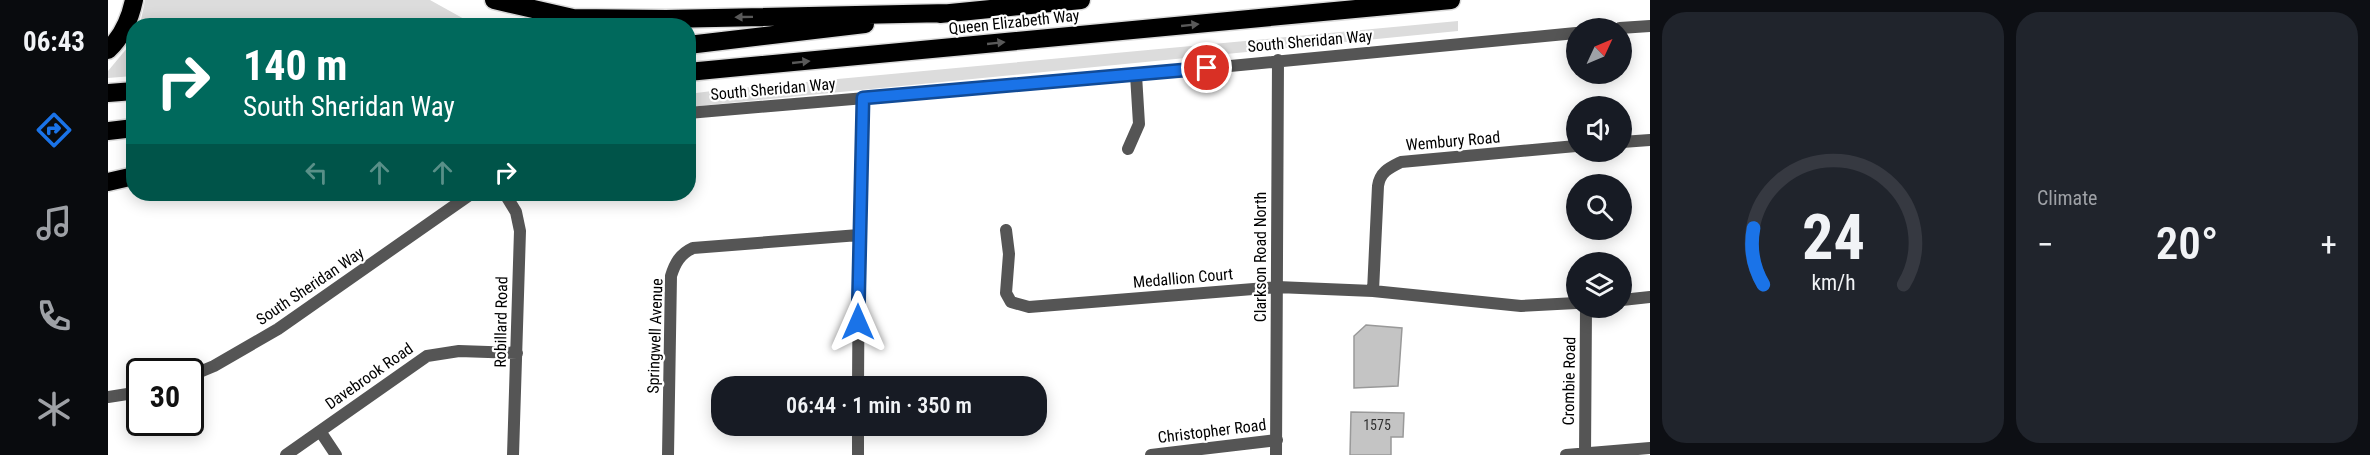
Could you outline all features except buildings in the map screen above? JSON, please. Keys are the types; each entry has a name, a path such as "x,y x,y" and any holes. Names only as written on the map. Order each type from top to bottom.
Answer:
{"highway":[{"path":"130,18 134,0"},
{"path":"494,0 573,18"},
{"name":"Queen Elizabeth Way","path":"696,44 950,13 1081,0"},
{"name":"Queen Elizabeth Way","path":"696,71 1451,0"},
{"path":"696,18 950,13"},
{"path":"108,50 126,25"},
{"path":"696,82 718,78 743,68"},
{"path":"108,93 126,92"},
{"path":"108,131 126,130"},
{"path":"108,182 126,178"}],"street":[{"path":"1632,27 1650,26"},
{"name":"South Sheridan Way","path":"696,112 1136,75 1566,34"},
{"name":"Clarkson Road North","path":"1276,455 1278,60"},
{"path":"1128,149 1138,124 1136,75"},
{"path":"858,376 863,98"},
{"path":"1632,141 1650,140"},
{"name":"Wembury Road","path":"1373,291 1378,186 1379,178 1387,169 1401,162 1566,147"},
{"name":"South Sheridan Way","path":"204,370 269,334 461,201"},
{"name":"Robillard Road","path":"509,201 516,212 520,231 513,455"},
{"name":"Medallion Court","path":"1006,230 1009,254 1006,293 1011,302 1019,306 1277,287 1373,291 1521,306 1566,304"},
{"name":"Springwell Avenue","path":"668,455 671,276 675,263 680,257 693,248 859,236"},
{"path":"1632,299 1650,297"},
{"name":"Crombie Road","path":"1585,454 1586,318"},
{"name":"Davebrook Road","path":"286,455 427,356 459,351 517,353"},
{"path":"108,397 126,394"},
{"path":"320,431 336,455"},
{"path":"858,436 858,455"},
{"name":"Christopher Road","path":"1151,455 1276,440"},
{"path":"1566,455 1650,448"}],"shaded area":[{"path":"145,0 430,0 462,18 141,18"},
{"path":"1458,21 1458,31 696,106 696,93"},
{"path":"126,49 126,77 108,78 108,71"}],"route":[{"path":"858,322 863,98 1207,68"}]}
